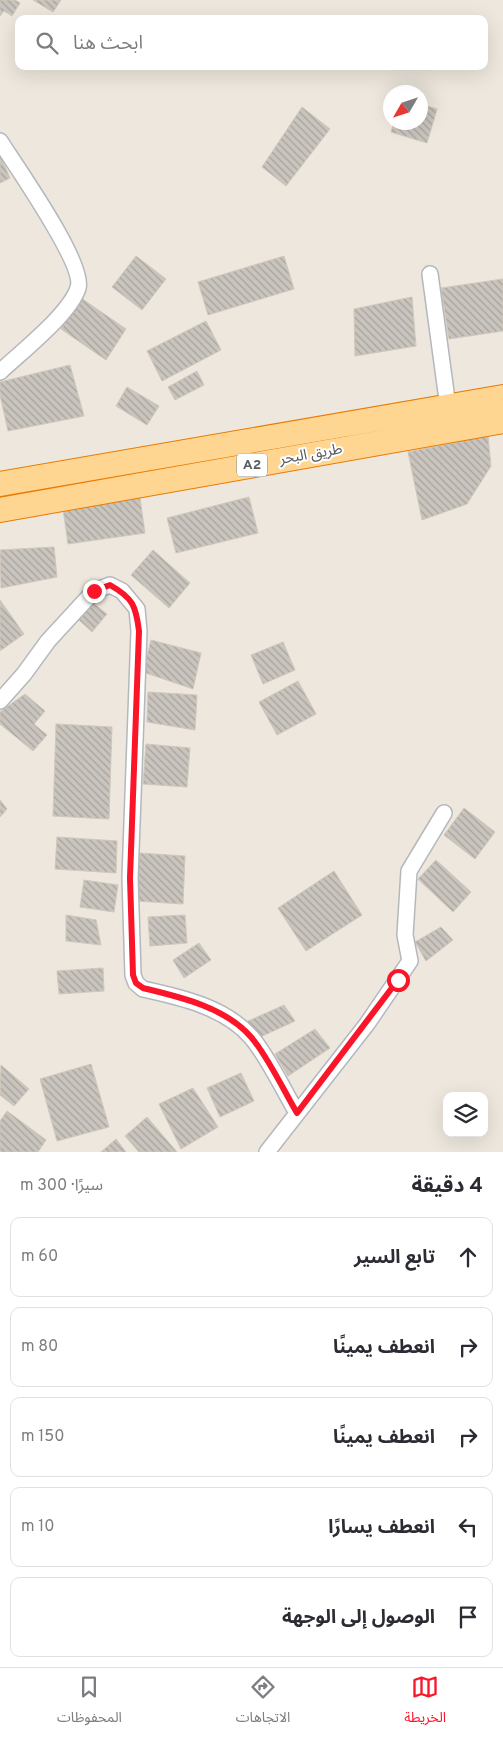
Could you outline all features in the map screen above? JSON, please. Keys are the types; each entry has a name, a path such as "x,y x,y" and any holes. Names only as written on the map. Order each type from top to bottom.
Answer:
{"highway":[{"name":"طريق البحر","path":"1,481 503,397"},
{"name":"طريق البحر","path":"0,510 503,421"}],"street":[{"path":"0,141 68,249 76,270 79,287 70,306 0,372"},
{"path":"430,274 448,407"},
{"path":"0,701 24,674 48,641 94,591 110,585 122,591 137,609 139,668 130,878 133,975 136,983 143,988 212,1010 238,1025 252,1038 297,1113"},
{"path":"267,1152 367,1024 410,961 404,936 409,871 444,812"}],"building":[{"path":"0,0 15,0 20,3 12,16 4,11 0,16"},
{"path":"33,0 61,0 53,12"},
{"path":"428,106 437,109 427,143 391,132 392,130 428,130"},
{"path":"302,107 330,129 286,186 262,167"},
{"path":"0,155 10,178 0,183"},
{"path":"136,256 166,279 142,310 112,287"},
{"path":"284,256 294,289 208,315 198,282"},
{"path":"503,279 503,331 449,339 441,288"},
{"path":"412,297 416,346 355,356 354,309"},
{"path":"81,298 126,329 106,360 61,329"},
{"path":"206,321 221,350 162,381 147,351"},
{"path":"70,365 84,416 8,431 0,395 0,382"},
{"path":"197,371 204,385 175,400 168,387"},
{"path":"127,387 159,406 147,425 116,406"},
{"path":"488,436 491,466 467,504 422,520 408,452"},
{"path":"249,497 258,533 176,553 167,518"},
{"path":"140,498 145,533 68,544 63,509"},
{"path":"54,547 57,577 1,588 0,550"},
{"path":"153,550 190,583 169,608 131,575"},
{"path":"0,600 24,634 0,651"},
{"path":"93,603 107,614 92,632 79,620"},
{"path":"151,640 201,653 193,689 143,672"},
{"path":"283,642 295,670 263,684 251,655"},
{"path":"298,681 316,714 277,735 259,702"},
{"path":"148,692 197,695 195,730 147,722"},
{"path":"25,694 45,711 34,724 47,735 33,751 0,724 0,712"},
{"path":"56,724 112,727 109,819 53,816"},
{"path":"146,744 190,748 187,787 143,784"},
{"path":"0,800 7,809 0,817"},
{"path":"464,808 495,832 475,859 444,835"},
{"path":"57,837 117,841 116,873 55,869"},
{"path":"139,853 185,856 183,904 136,901"},
{"path":"436,860 471,892 453,912 418,879"},
{"path":"334,871 362,915 306,951 278,908"},
{"path":"84,880 118,885 114,912 80,907"},
{"path":"66,915 96,920 101,945 66,941"},
{"path":"185,915 187,943 150,946 148,917"},
{"path":"441,927 453,940 426,961 415,942"},
{"path":"199,943 211,960 184,978 173,960"},
{"path":"103,968 104,991 59,994 57,971"},
{"path":"284,1005 295,1021 256,1039 246,1022"},
{"path":"315,1029 330,1048 288,1076 275,1054"},
{"path":"91,1064 109,1127 57,1141 40,1079"},
{"path":"1,1065 29,1089 14,1106 0,1095"},
{"path":"241,1073 254,1101 220,1117 207,1088"},
{"path":"193,1088 218,1127 181,1149 159,1104"},
{"path":"7,1111 46,1140 38,1152 0,1152 0,1121"},
{"path":"147,1117 177,1152 139,1152 125,1136"},
{"path":"116,1139 126,1152 101,1152"}],"route":[{"path":"94,591 110,585 122,591 137,609 139,668 130,878 133,975 136,983 143,988 222,1014 238,1025 252,1038 297,1113 367,1024 398,980"}]}
